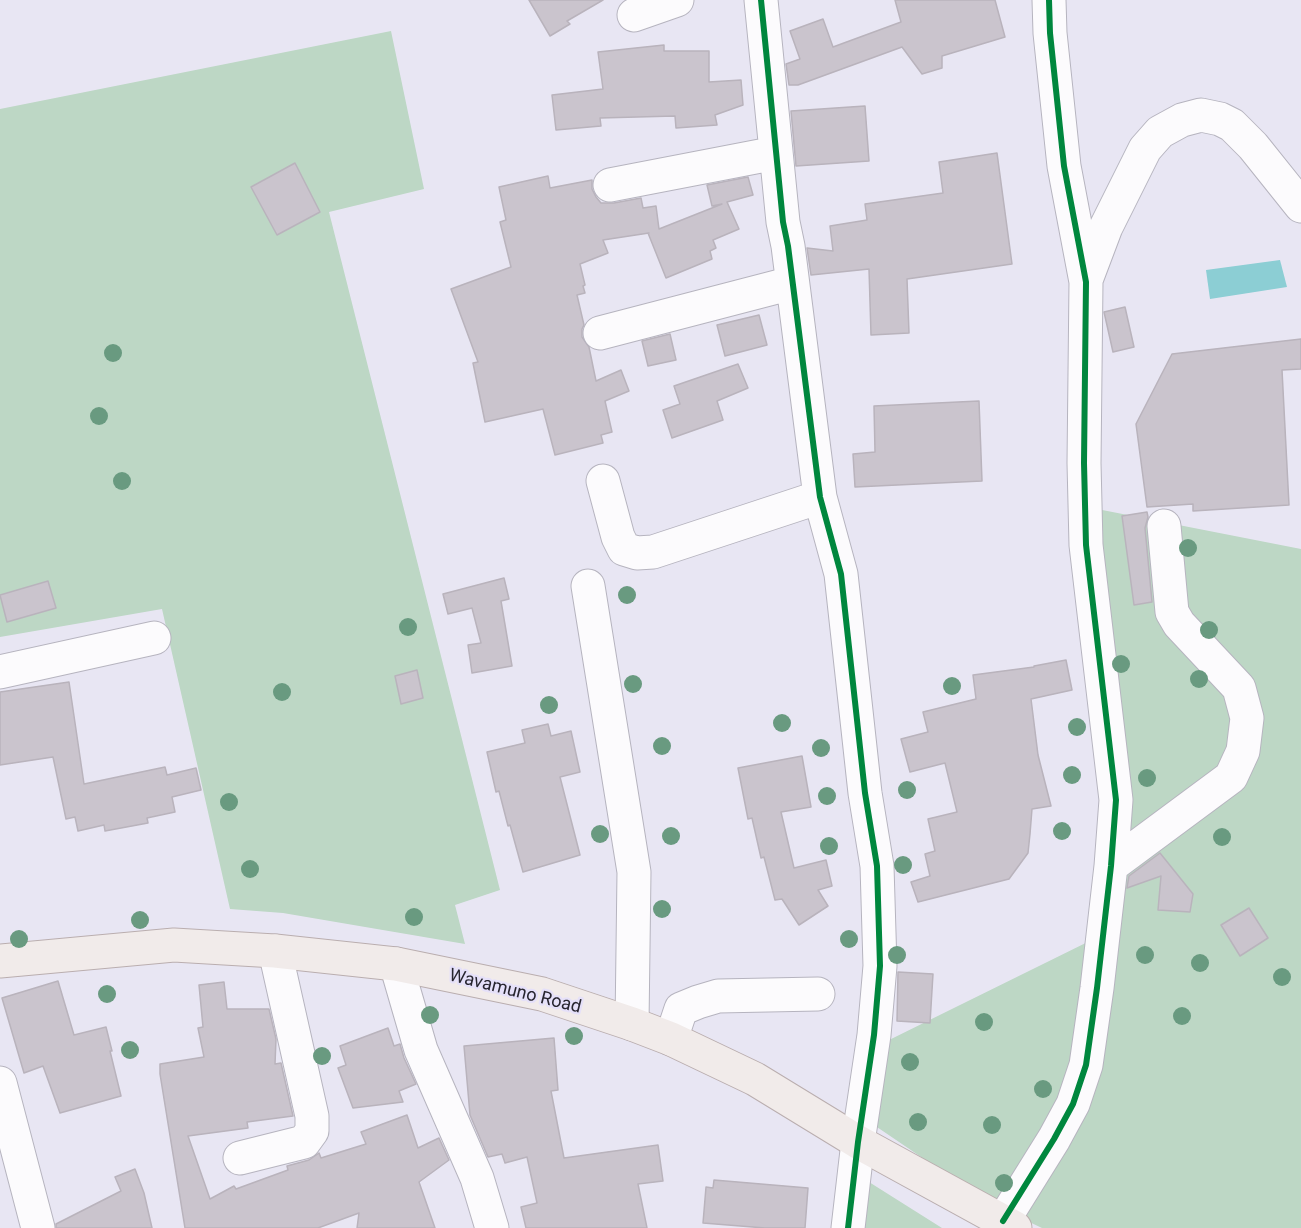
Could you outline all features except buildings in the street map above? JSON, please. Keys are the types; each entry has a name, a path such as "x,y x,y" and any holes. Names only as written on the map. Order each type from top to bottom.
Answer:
{"main road":[{"name":"Wavamuno Road","path":"1,956 174,945 275,951 396,964 542,994 632,1024 755,1079 858,1142 1009,1225"}],"street":[{"path":"761,0 783,222 820,497 841,574 866,793 878,866 880,966 874,1035 848,1228"},
{"path":"1009,1225 1073,1104 1086,1065 1111,866 1116,800 1086,546 1084,463 1086,282 1064,166 1050,33 1049,0"},
{"path":"634,15 671,1"},
{"path":"1086,282 1106,227 1145,149 1160,132 1182,120 1201,115 1220,119 1232,125 1253,146 1301,206"},
{"path":"609,185 776,153"},
{"path":"600,333 792,283"},
{"path":"603,481 618,537 624,549 637,553 653,552 820,497"},
{"path":"1111,866 1231,777 1243,751 1247,718 1239,688 1179,624 1172,612 1164,526"},
{"path":"588,586 634,872 632,1024"},
{"path":"0,672 154,638"},
{"path":"240,1158 304,1142 312,1131 312,1116 275,951"},
{"path":"396,964 422,1050 477,1178 492,1228"},
{"path":"671,1040 681,1009 698,1002 718,996 818,994"},
{"path":"0,1083 38,1228"}],"green space":[{"path":"391,31 424,189 329,212 500,890 455,905 465,944 283,913 230,909 162,609 0,637 0,109"},
{"path":"1092,508 1301,549 1301,1228 1042,1228 989,1203 871,1123 883,1043 1112,930"},
{"path":"869,1182 942,1228 864,1228"}],"water":[{"path":"1280,260 1287,287 1210,299 1206,270"}],"cycle path":[{"path":"761,0 783,222 820,497 841,574 865,793 877,866 880,966 874,1035 848,1228"},
{"path":"1003,1221 1073,1104 1086,1065 1111,866 1116,800 1086,545 1084,463 1086,282 1064,166 1050,33 1049,0"}]}
